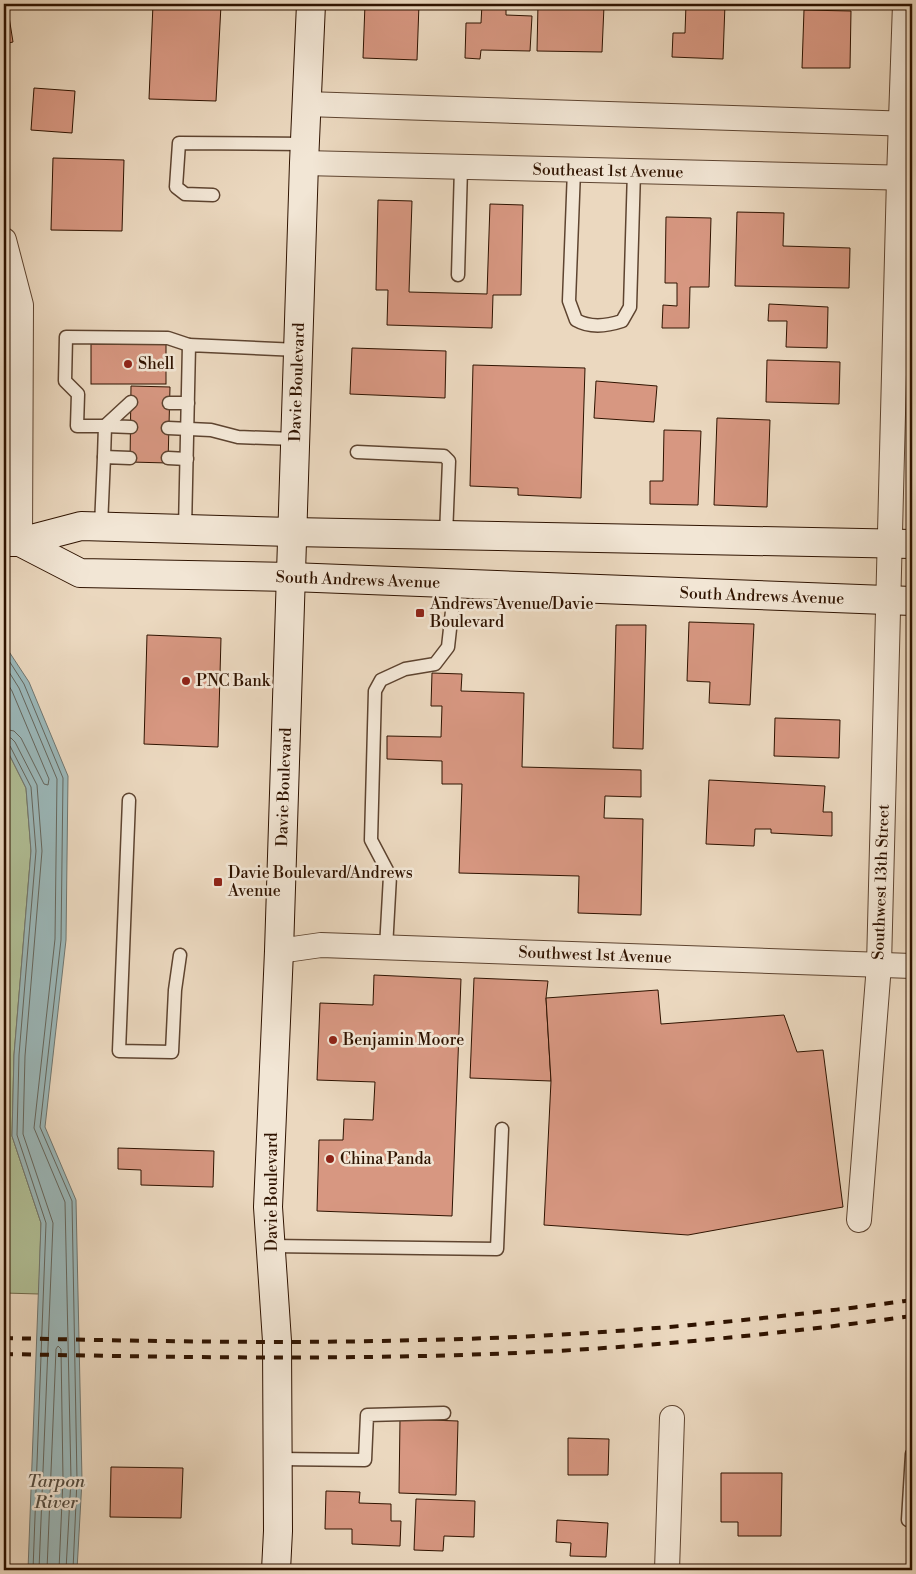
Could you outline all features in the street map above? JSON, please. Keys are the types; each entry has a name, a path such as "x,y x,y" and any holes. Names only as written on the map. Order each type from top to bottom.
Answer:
{"main road":[{"name":"Davie Boulevard","path":"276,1570 278,1531 277,1341 269,1198 279,952 310,4"},
{"path":"12,542 81,526 101,526 292,532 901,544"},
{"name":"South Andrews Avenue","path":"12,542 80,573 291,577 900,601"}],"street":[{"name":"Southwest 13th Street","path":"859,1220 879,966 900,601 907,124 905,4"},
{"path":"306,104 907,124"},
{"name":"Southeast 1st Avenue","path":"304,154 461,167 906,178"},
{"path":"4,240 21,305 12,542"},
{"name":"Southwest 1st Avenue","path":"279,952 321,945 912,966"},
{"path":"667,1570 672,1418"}],"lane":[{"path":"213,195 185,194 176,187 178,143 304,154"},
{"path":"458,275 461,167"},
{"path":"574,170 569,301 576,320 584,324 609,325 622,321 630,306 634,171"},
{"path":"131,427 77,426 78,394 65,381 66,337 168,338 189,345 298,350"},
{"path":"185,529 189,345"},
{"path":"101,526 105,426 131,402"},
{"path":"169,403 188,403"},
{"path":"168,428 211,430 238,437 295,439"},
{"path":"357,452 444,456 449,461 446,535"},
{"path":"104,457 130,458"},
{"path":"168,458 187,459"},
{"path":"386,948 390,876 371,840 375,691 382,680 405,669 435,664 448,647 455,584"},
{"path":"129,800 119,1051 172,1052 175,990 180,955"},
{"path":"271,1246 497,1249 502,1128"},
{"path":"278,1459 365,1460 367,1415 444,1413"},
{"path":"912,1454 908,1520 912,1520"}],"green space":[{"path":"4,744 26,788 31,851 14,1055 12,1136 41,1223 39,1294 4,1293"}],"water":[{"name":"Tarpon River","path":"4,644 29,682 68,776 66,940 45,1127 76,1200 82,1480 77,1570 28,1570 41,1223 12,1136 14,1055 31,851 26,788 4,744"}],"building":[{"path":"4,4 7,4 13,42 4,44"},
{"path":"153,4 221,5 216,101 149,99"},
{"path":"365,4 419,4 417,60 363,58"},
{"path":"482,4 506,4 506,15 532,16 530,51 481,50 480,59 465,58 466,23 481,23"},
{"path":"538,4 604,6 602,52 537,51"},
{"path":"686,4 725,4 723,59 672,57 673,33 685,33"},
{"path":"804,10 851,11 850,68 802,68"},
{"path":"34,88 75,91 72,133 31,130"},
{"path":"53,158 124,160 122,231 51,230"},
{"path":"378,200 412,201 409,292 487,294 490,204 523,205 521,295 493,295 492,328 387,325 388,290 376,290"},
{"path":"737,212 784,213 783,246 850,248 849,288 735,286"},
{"path":"666,217 711,218 709,287 690,287 689,328 662,328 663,305 677,306 677,283 665,283"},
{"path":"769,304 828,307 827,348 786,347 787,321 768,321"},
{"name":"Shell","path":"91,344 166,344 166,384 91,384"},
{"path":"352,348 446,351 445,398 350,394"},
{"path":"767,360 840,362 839,404 766,402"},
{"path":"473,365 585,368 581,498 518,495 518,488 470,486"},
{"path":"596,381 657,386 654,422 594,418"},
{"path":"131,386 170,387 168,463 130,462"},
{"path":"717,418 770,420 767,507 714,505"},
{"path":"664,430 701,431 698,505 650,504 650,481 663,481"},
{"path":"689,622 754,624 750,705 709,703 710,682 687,681"},
{"path":"616,625 646,625 643,749 613,748"},
{"path":"147,635 221,638 218,747 144,744"},
{"path":"432,673 462,674 461,691 524,693 522,767 641,770 641,797 605,796 604,818 643,819 641,915 578,913 579,876 459,873 462,784 442,784 442,761 387,759 387,736 441,737 442,706 431,706"},
{"path":"775,718 840,720 839,758 774,756"},
{"path":"709,780 825,786 823,812 832,812 832,836 771,833 771,829 755,829 754,846 706,844"},
{"path":"374,975 461,979 452,1216 317,1211 319,1140 343,1140 344,1119 373,1120 375,1082 317,1080 320,1003 373,1005"},
{"path":"474,978 548,981 546,998 551,1081 470,1078"},
{"path":"658,990 661,1024 784,1015 797,1052 823,1050 843,1207 688,1235 544,1225 551,1081 546,998"},
{"path":"118,1148 214,1151 213,1187 141,1185 141,1170 118,1169"},
{"path":"4,1408 9,1408 7,1464 4,1464"},
{"path":"400,1419 458,1421 456,1495 399,1493"},
{"path":"568,1438 609,1439 608,1475 568,1475"},
{"path":"111,1467 183,1468 181,1518 110,1517"},
{"path":"721,1473 782,1473 781,1536 738,1536 738,1522 721,1522"},
{"path":"326,1491 360,1492 359,1503 391,1504 391,1521 401,1521 400,1546 352,1544 352,1529 325,1529"},
{"path":"416,1499 475,1501 474,1537 444,1536 443,1551 414,1550"},
{"path":"557,1520 608,1523 606,1557 570,1556 571,1543 556,1542"}],"railway":[{"path":"4,1338 264,1342 544,1336 728,1322 912,1300"},
{"path":"4,1354 307,1357 428,1356 542,1352 701,1340 912,1316"}],"place":[{"name":"Shell","path":"128,364"},
{"name":"Andrews Avenue/Davie Boulevard","path":"420,613"},
{"name":"PNC Bank","path":"186,681"},
{"name":"Davie Boulevard/Andrews Avenue","path":"218,882"},
{"name":"Benjamin Moore","path":"333,1040"},
{"name":"China Panda","path":"330,1159"}]}
